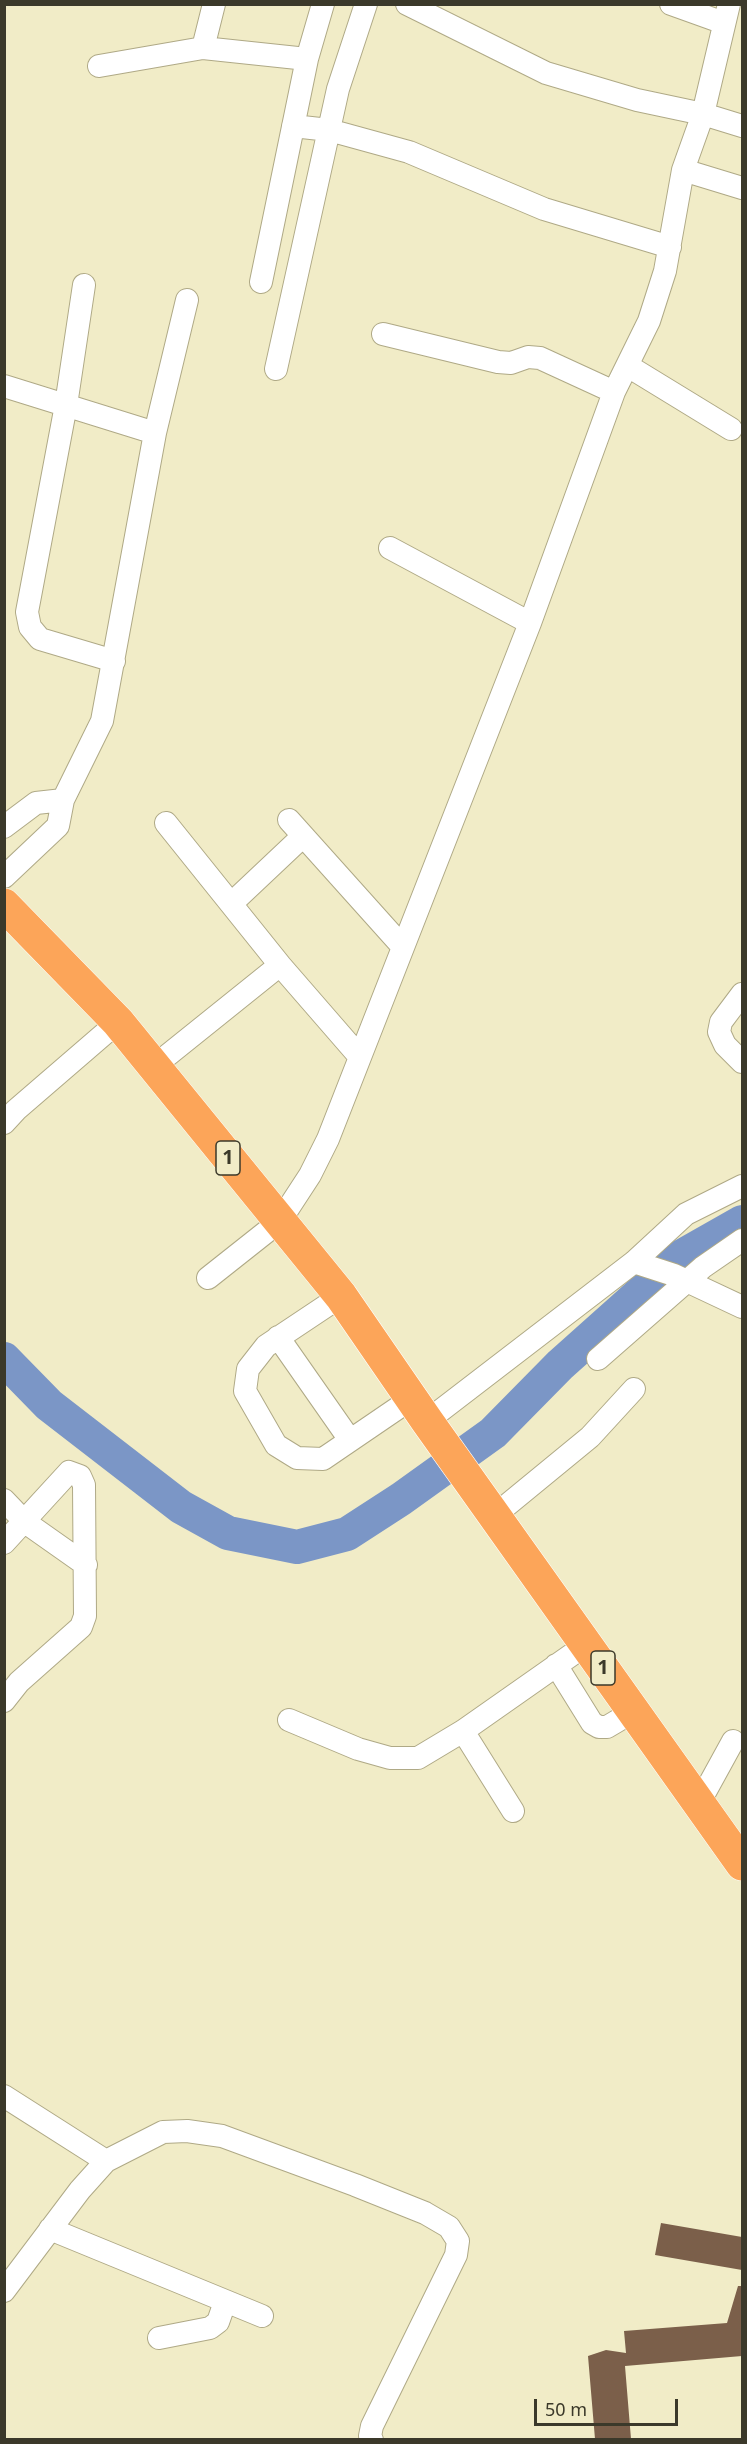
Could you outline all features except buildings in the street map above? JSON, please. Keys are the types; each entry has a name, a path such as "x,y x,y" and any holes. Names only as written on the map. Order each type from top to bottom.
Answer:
{"highway":[{"name":"1","path":"5,900 118,1022 341,1296 742,1864"}],"street":[{"path":"203,48 214,4"},
{"path":"276,369 307,128 307,59 323,4"},
{"path":"261,282 307,128 338,89 366,4"},
{"path":"407,4 546,73 637,100 703,114 742,126"},
{"path":"208,1278 280,1221 317,1162 530,622 614,392 649,321 670,247 672,218 683,170 703,114 726,14 671,4"},
{"path":"99,66 203,48 307,59"},
{"path":"307,128 409,152 544,209 670,247"},
{"path":"683,170 742,188"},
{"path":"84,285 66,405 27,612 30,627 40,639 114,661"},
{"path":"5,900 58,826 63,800 102,721 155,433 187,300"},
{"path":"383,334 498,362 540,358 614,392"},
{"path":"628,366 731,429"},
{"path":"4,386 155,433"},
{"path":"390,548 530,622"},
{"path":"4,827 36,803 63,800"},
{"path":"166,823 280,965 359,1056"},
{"path":"232,903 295,829 402,946"},
{"path":"153,1067 280,965"},
{"path":"742,994 721,1022 719,1032 725,1045 742,1062"},
{"path":"4,1123 118,1022"},
{"path":"341,1296 266,1346 248,1369 245,1391 276,1445 297,1458 323,1459 350,1440 423,1415 640,1265 686,1214 742,1186"},
{"path":"598,1359 681,1278 704,1267 742,1240"},
{"path":"640,1265 681,1278 742,1307"},
{"path":"278,1337 350,1440"},
{"path":"495,1515 582,1445 634,1389"},
{"path":"4,1543 69,1472 80,1476 84,1485 85,1616 81,1626 12,1675 4,1701"},
{"path":"4,1500 25,1522 86,1565"},
{"path":"289,1720 358,1749 403,1759 418,1758 463,1731 586,1644"},
{"path":"556,1665 592,1723 599,1727 607,1727 634,1711"},
{"path":"463,1731 513,1811"},
{"path":"699,1803 733,1741"},
{"path":"4,2096 106,2161"},
{"path":"4,2290 106,2161 163,2132 187,2131 222,2136 425,2213 449,2227 458,2241 456,2255 372,2426 370,2436 372,2439"},
{"path":"50,2229 262,2316"},
{"path":"159,2338 210,2328 218,2322 225,2302"}],"waterway":[{"path":"4,1359 49,1405 181,1507 228,1533 297,1547 347,1534 401,1499 493,1433 560,1365 682,1256 742,1222"}]}
